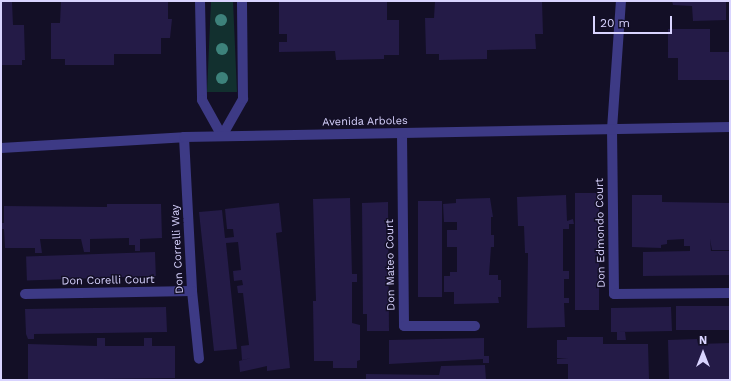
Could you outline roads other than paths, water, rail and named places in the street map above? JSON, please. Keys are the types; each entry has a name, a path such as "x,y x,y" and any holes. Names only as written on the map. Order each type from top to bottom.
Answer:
{"street":[{"path":"200,1 202,100 222,136"},
{"path":"222,136 243,99 242,1"},
{"path":"612,129 616,34 621,1"},
{"name":"Avenida Arboles","path":"1,148 184,137 730,127"},
{"name":"Don Edmondo Court","path":"612,129 614,294 730,293"},
{"name":"Don Mateo Court","path":"402,134 404,326 475,326"},
{"name":"Don Correlli Way","path":"184,137 192,291 199,359"},
{"name":"Don Corelli Court","path":"25,294 192,291"}]}
